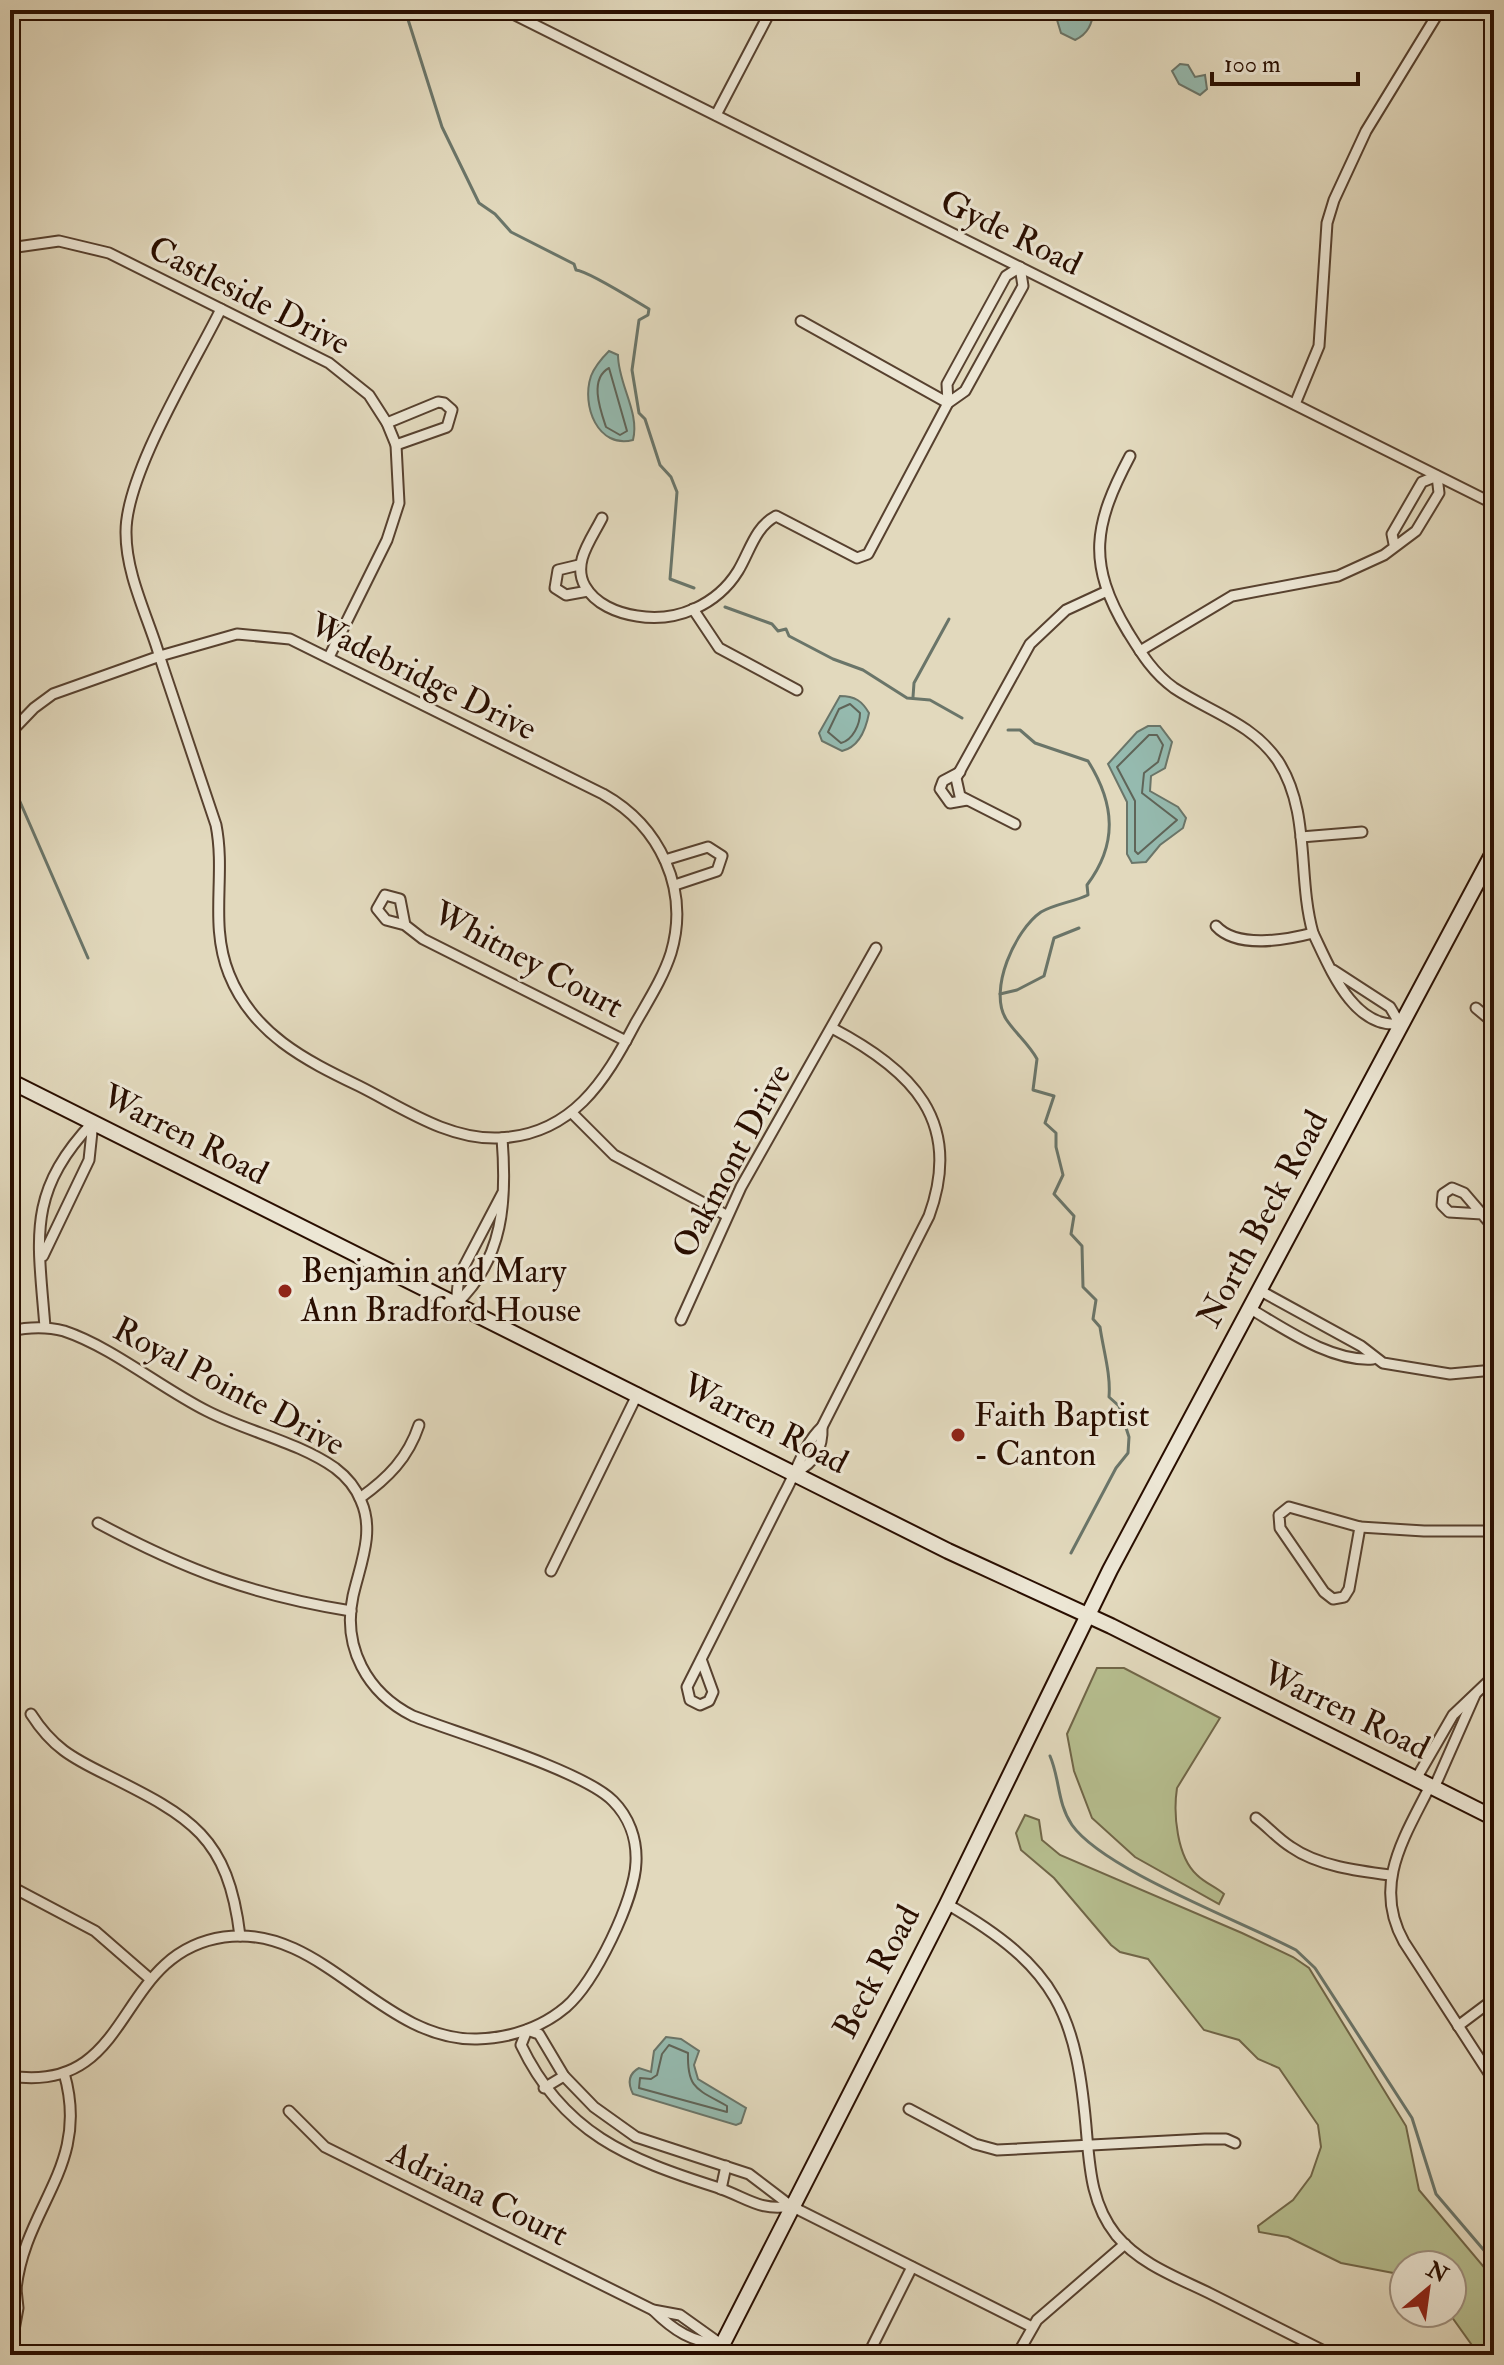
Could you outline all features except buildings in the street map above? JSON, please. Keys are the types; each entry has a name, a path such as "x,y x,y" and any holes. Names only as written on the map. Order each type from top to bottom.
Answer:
{"main road":[{"name":"North Beck Road","path":"1088,1616 1494,851"},
{"name":"Warren Road","path":"10,1081 796,1472 948,1551 1088,1616 1494,1818"},
{"name":"Beck Road","path":"719,2350 947,1904 1088,1616"}],"street":[{"name":"Gyde Road","path":"505,10 1494,504"},
{"path":"716,115 771,10"},
{"path":"1295,404 1319,346 1327,223 1334,200 1366,131 1440,10"},
{"name":"Castleside Drive","path":"10,248 46,241 90,246 342,371 369,395 387,423 396,445 401,481 394,522 329,657"},
{"path":"602,518 579,565 588,591 610,608 632,616 676,616 724,590 763,523 776,516 857,558 868,554 948,403 965,391 1023,286 1020,267 1006,276 947,384 948,403"},
{"name":"Wadebridge Drive","path":"10,733 53,694 160,656 222,636 252,633 290,639 613,800 643,825 665,860 675,885 677,918 671,953 602,1083 572,1113 539,1130 502,1138 472,1136 445,1129 308,1061 275,1039 248,1009 230,978 219,939 216,825 160,656 129,561 128,509 139,474 221,309"},
{"path":"801,321 948,403"},
{"path":"387,423 438,402 452,410 447,427 396,445"},
{"path":"1130,456 1109,497 1102,520 1099,551 1105,592 1140,651 1171,686 1238,722 1265,745 1291,787 1301,837 1313,933 1333,970 1357,1009 1384,1026 1400,1024 1390,1007 1333,970"},
{"path":"1140,651 1232,596 1338,576 1384,555 1394,544 1404,543 1416,531 1439,493 1437,476 1422,482 1392,534 1394,544"},
{"path":"579,565 558,570 555,588 566,595 588,591"},
{"path":"1015,824 967,800 955,787 960,772 1030,644 1053,619 1105,592"},
{"path":"693,609 719,648 745,665 797,690"},
{"path":"960,772 943,781 940,789 950,803 967,800"},
{"path":"1301,837 1362,832"},
{"path":"665,860 708,847 722,856 717,871 675,885"},
{"name":"Whitney Court","path":"405,925 423,939 626,1041"},
{"path":"1216,926 1223,933 1261,940 1313,933"},
{"name":"Oakmont Drive","path":"681,1320 726,1215 876,948"},
{"path":"1476,1008 1494,1023"},
{"path":"701,1659 812,1436 822,1427 929,1216 939,1175 934,1128 916,1090 884,1057 832,1028"},
{"path":"572,1113 614,1155 726,1215"},
{"path":"41,1259 89,1160 93,1122"},
{"path":"10,1331 45,1327 38,1229 40,1209 66,1151 93,1122"},
{"path":"456,1304 477,1284 500,1226 505,1190 502,1138"},
{"path":"456,1304 459,1276 505,1190"},
{"path":"1482,1214 1494,1228"},
{"path":"1259,1290 1361,1346 1373,1359"},
{"path":"1249,1308 1327,1350 1354,1360 1373,1359 1425,1373 1494,1370"},
{"name":"Royal Pointe Drive","path":"45,1327 76,1336 209,1412 327,1463 346,1477 360,1498 367,1536 351,1611 352,1638 358,1662 370,1683 389,1703 413,1716 589,1783 614,1802 630,1826 636,1852 634,1878 600,1962 575,1998 545,2021 527,2030 473,2039 432,2031 405,2019 292,1948 267,1939 240,1936"},
{"path":"551,1571 638,1393"},
{"path":"360,1498 398,1466 412,1448 419,1425"},
{"path":"1360,1527 1349,1589 1344,1597 1333,1599 1324,1592 1280,1528 1278,1519 1285,1508 1293,1508 1360,1527 1494,1531"},
{"path":"98,1523 168,1560 231,1585 286,1600 351,1611"},
{"path":"1416,1779 1453,1715 1494,1676"},
{"path":"1475,1695 1432,1787 1400,1843 1390,1875 1390,1902 1397,1930 1494,2081"},
{"path":"10,2076 38,2078 64,2073 87,2062 108,2043 149,1978 188,1948 212,1939 240,1936 229,1878 200,1832 159,1802 63,1750 48,1739 31,1714"},
{"path":"1256,1818 1292,1848 1308,1855 1362,1871 1390,1875"},
{"path":"10,1886 95,1931 149,1978"},
{"path":"947,1904 1007,1942 1035,1970 1055,1997 1079,2060 1088,2146 1098,2202 1108,2223 1125,2244 1148,2263 1332,2355"},
{"path":"1458,2026 1494,1999"},
{"path":"541,2037 545,2021"},
{"path":"521,2045 527,2030 541,2037 564,2076 594,2107 636,2137 749,2174 791,2206 1032,2327"},
{"path":"508,2035 521,2045 544,2088 577,2122 623,2153 769,2210 791,2206"},
{"path":"10,2305 24,2246 68,2149 72,2109 64,2073"},
{"path":"544,2088 564,2076"},
{"path":"909,2109 975,2144 997,2150 1216,2139 1235,2143"},
{"name":"Adriana Court","path":"289,2111 325,2147 653,2310 680,2315 719,2350"},
{"path":"721,2189 726,2166"},
{"path":"1017,2355 1032,2327 1058,2299 1125,2244"},
{"path":"868,2355 912,2267"},
{"path":"10,2352 18,2308 16,2289"},
{"name":"Adriana Court","path":"653,2310 671,2328 719,2350"}],"green space":[{"path":"1097,1668 1124,1668 1220,1718 1177,1788 1176,1810 1178,1834 1185,1857 1197,1875 1224,1894 1219,1904 1135,1857 1092,1818 1074,1771 1067,1734"},
{"path":"1025,1815 1039,1820 1042,1840 1060,1855 1242,1933 1309,1968 1406,2126 1419,2190 1494,2279 1494,2355 1479,2355 1460,2329 1468,2329 1468,2249 1388,2249 1388,2272 1341,2263 1288,2237 1259,2232 1258,2226 1293,2200 1311,2176 1321,2147 1318,2125 1279,2068 1258,2059 1239,2040 1204,2030 1148,1959 1120,1952 1111,1945 1054,1878 1021,1850 1016,1833"}],"water":[{"path":"1054,10 1094,10 1089,28 1075,40 1061,33"},
{"path":"1180,64 1188,65 1195,77 1205,75 1207,89 1200,95 1179,84 1172,71"},
{"path":"609,351 618,355 621,377 634,419 633,440 610,438 595,423 591,412 588,388 591,376"},
{"path":"840,696 858,700 869,713 861,736 853,746 842,751 822,741 819,733"},
{"path":"1148,726 1160,726 1172,742 1165,768 1151,776 1150,791 1178,807 1186,818 1183,828 1160,845 1146,862 1132,863 1127,854 1127,802 1108,764 1137,732"},
{"path":"666,2037 681,2039 699,2051 694,2065 698,2079 746,2108 741,2123 736,2125 633,2094 631,2076 639,2068 651,2072 654,2051"}],"waterway":[{"path":"405,10 442,127 479,203 495,214 511,232 574,264 576,270 600,280 649,309 648,315 639,320 632,370 639,413 645,419 660,465 671,477 677,492 670,579 694,588"},
{"path":"725,607 772,624 778,631 786,629 789,636 833,659 863,670 907,698 930,700 962,718"},
{"path":"913,697 914,683 949,619"},
{"path":"1008,730 1020,730 1035,743 1088,761 1108,808 1108,839 1097,870 1087,885 1088,895 1046,909 1031,921 1007,961 1000,993 1006,1019 1037,1059 1033,1090 1054,1096 1045,1123 1056,1133 1063,1175 1054,1194 1074,1216 1071,1234 1082,1246 1083,1287 1096,1300 1093,1319 1100,1327 1109,1397 1119,1406 1129,1437 1128,1453 1116,1468 1071,1553"},
{"path":"11,781 88,958"},
{"path":"1000,994 1017,990 1044,976 1054,938 1079,928"},
{"path":"1050,1756 1067,1817 1089,1842 1142,1877 1296,1950 1315,1968 1412,2118 1436,2194 1494,2262"}],"place":[{"name":"Benjamin and Mary Ann Bradford House","path":"285,1291"},
{"name":"Faith Baptist - Canton","path":"958,1435"}]}
